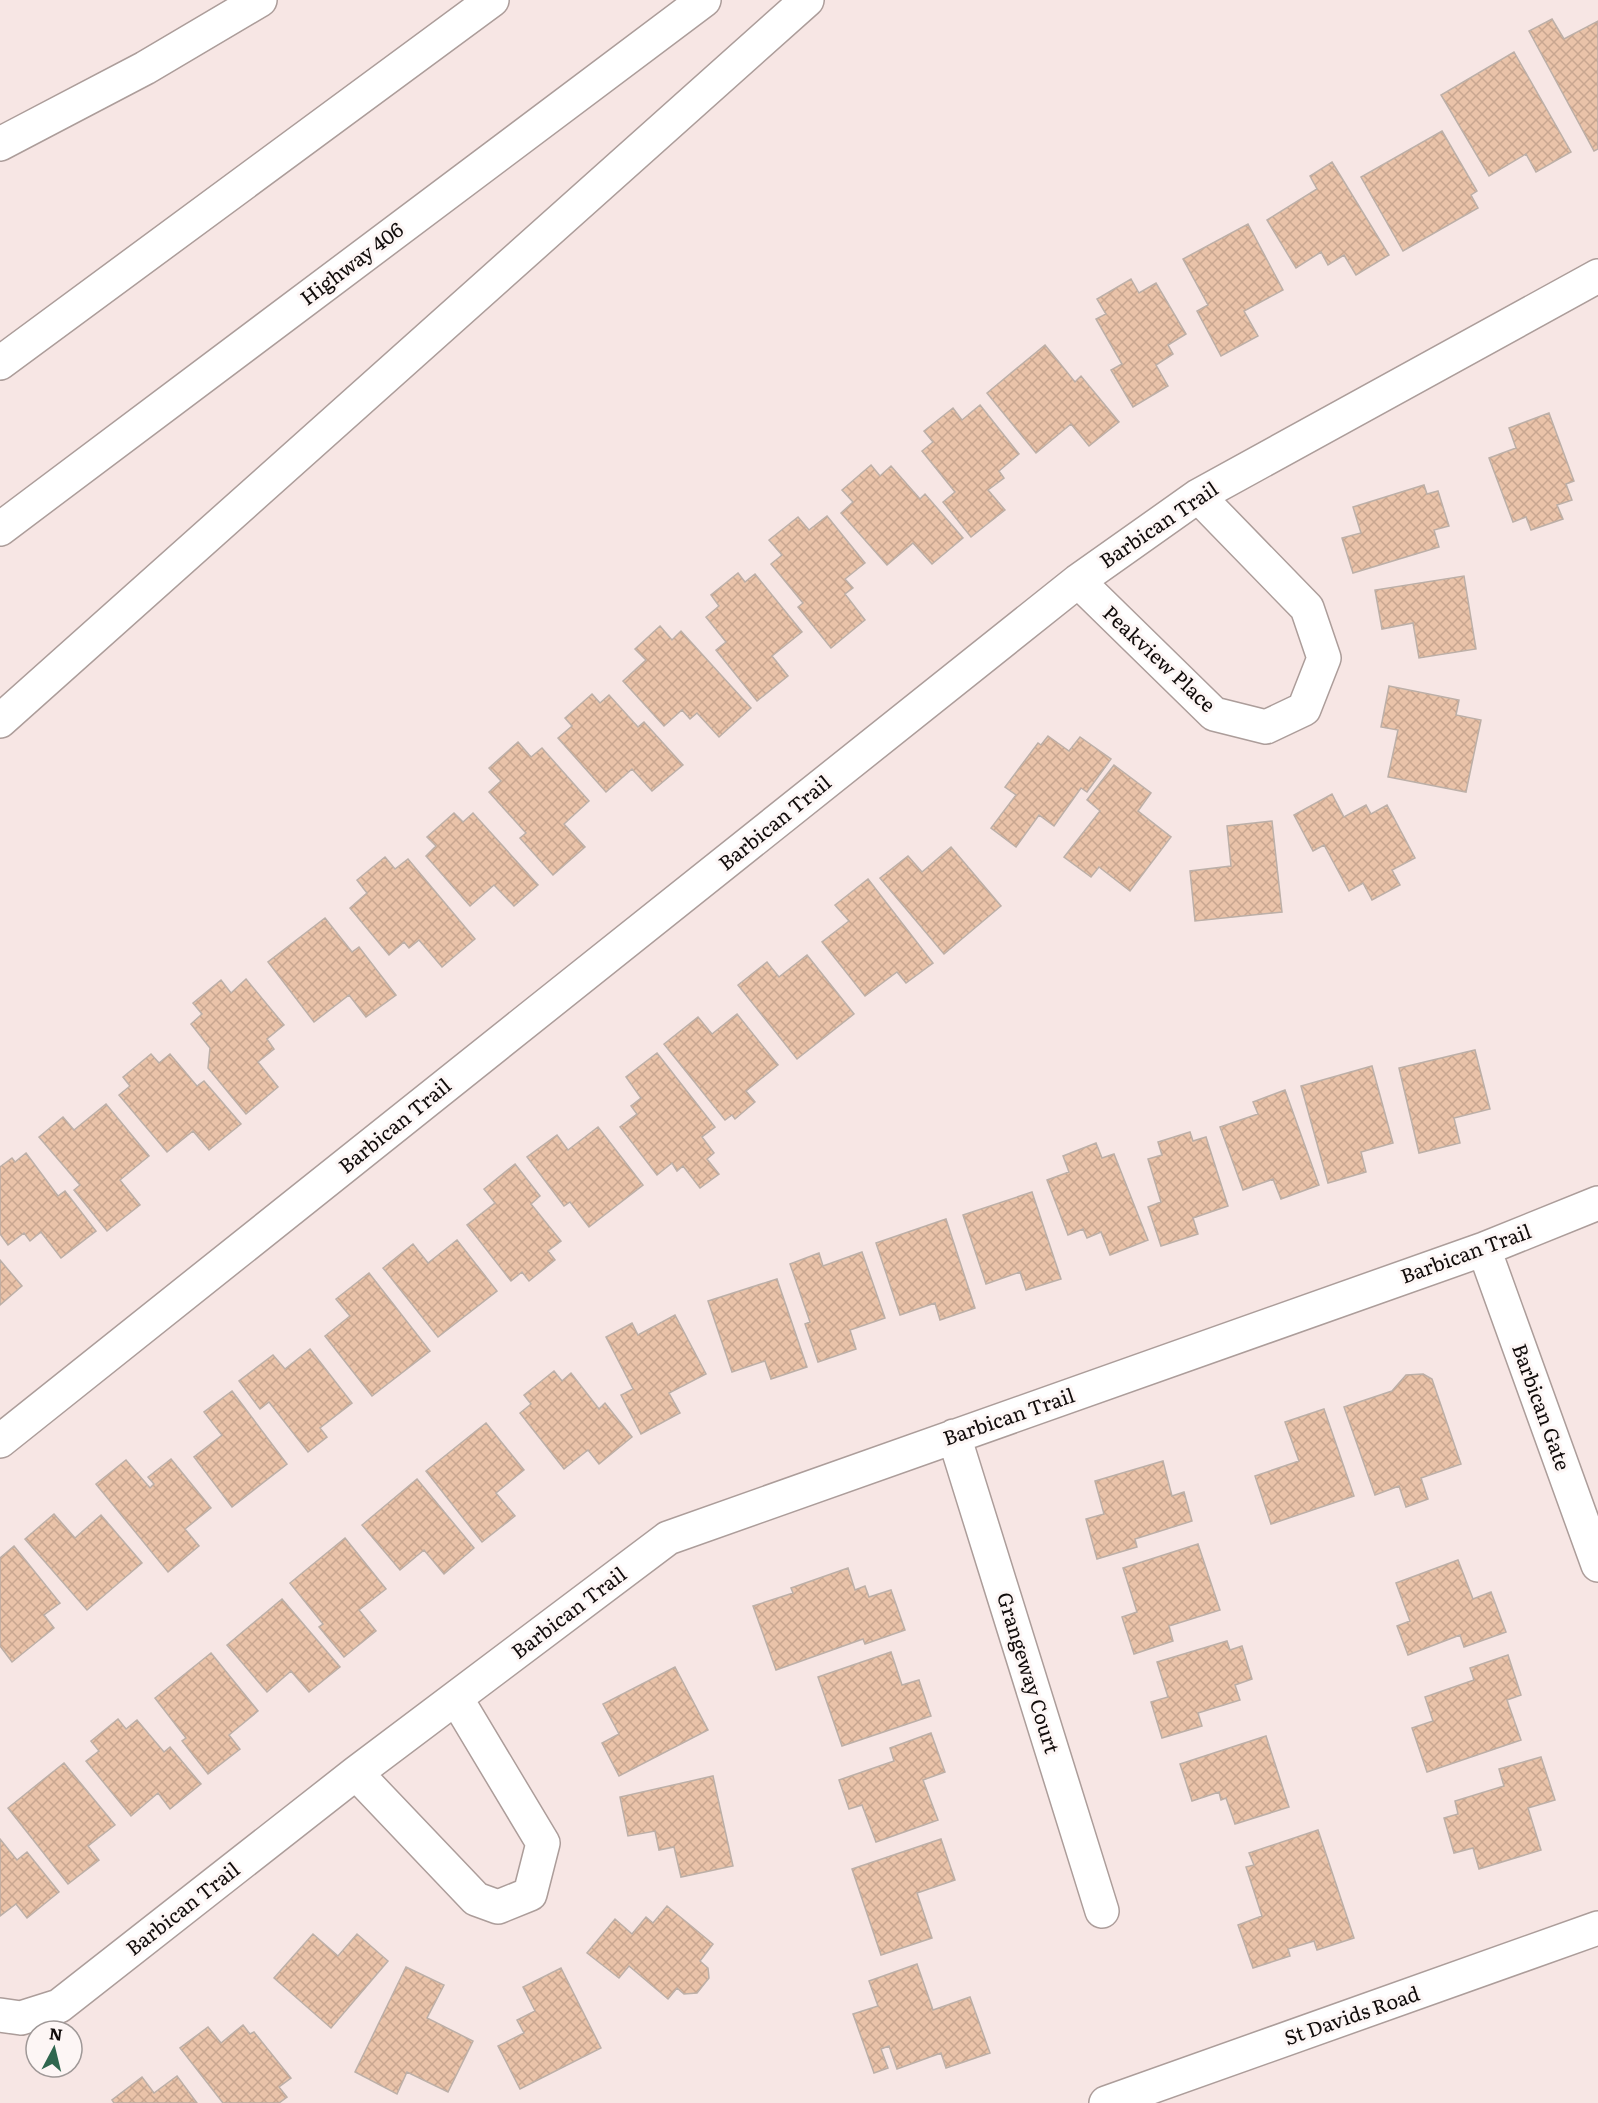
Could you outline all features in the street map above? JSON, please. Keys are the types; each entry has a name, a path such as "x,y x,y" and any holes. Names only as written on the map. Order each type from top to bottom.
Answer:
{"main road":[{"path":"0,144 145,68 260,0"},
{"path":"0,363 492,0"},
{"name":"Highway 406","path":"0,529 704,0"},
{"path":"0,721 807,0"},
{"name":"Barbican Trail","path":"0,1441 1078,581 1198,496 1598,276"},
{"name":"Peakview Place","path":"1078,581 1214,714 1266,727 1304,709 1324,658 1307,608 1198,496"},
{"name":"Barbican Trail","path":"0,2015 21,2018 59,2006 356,1773 668,1538 1484,1249 1598,1203"},
{"name":"Barbican Gate","path":"1484,1249 1598,1565"},
{"name":"Grangeway Court","path":"954,1436 1101,1911"},
{"path":"356,1773 476,1899 498,1907 530,1894 543,1843 456,1698"},
{"name":"St Davids Road","path":"1106,2103 1598,1928"}],"building":[{"path":"1552,19 1564,39 1598,21 1598,149 1594,151 1529,31"},
{"path":"1514,52 1571,152 1536,172 1526,154 1489,176 1441,95"},
{"path":"1442,131 1477,191 1471,195 1478,208 1403,251 1361,177"},
{"path":"1332,162 1389,255 1356,275 1344,255 1328,265 1321,252 1296,268 1267,220 1317,189 1310,176"},
{"path":"1248,224 1283,290 1244,311 1258,336 1221,356 1197,311 1208,305 1183,259"},
{"path":"1131,279 1139,293 1156,283 1186,334 1168,345 1173,354 1156,365 1168,386 1133,407 1111,370 1122,364 1096,319 1106,314 1097,299"},
{"path":"1045,345 1075,382 1081,376 1119,422 1089,446 1071,424 1036,453 987,393"},
{"path":"980,405 1019,454 999,471 1004,478 988,490 1005,510 971,537 943,502 955,492 922,451 933,442 924,431 953,408 962,420"},
{"path":"1549,413 1574,481 1566,484 1572,500 1557,505 1563,519 1531,530 1526,517 1513,522 1489,458 1516,448 1509,428"},
{"path":"871,465 880,476 891,466 920,499 925,494 963,538 932,564 913,543 887,565 841,513 853,502 842,490"},
{"path":"1424,485 1427,494 1438,491 1449,526 1434,530 1439,547 1353,573 1342,538 1361,533 1353,507"},
{"path":"827,516 865,563 845,579 853,588 845,594 865,620 831,648 798,607 803,603 771,564 782,555 769,540 798,517 809,530"},
{"path":"738,573 745,582 755,574 802,632 772,656 788,676 757,701 716,650 726,642 706,617 719,606 711,595"},
{"path":"1464,576 1476,649 1419,658 1413,623 1382,629 1375,590"},
{"path":"660,626 672,640 681,631 751,708 719,737 697,713 690,719 682,710 664,726 623,681 646,660 635,649"},
{"path":"1389,686 1459,700 1456,715 1481,720 1466,792 1388,777 1398,730 1381,727"},
{"path":"592,694 600,703 609,695 638,727 644,722 683,765 652,791 632,769 606,792 558,738 572,726 565,718"},
{"path":"1048,736 1069,751 1080,737 1111,759 1087,792 1081,788 1054,826 1039,815 1016,847 991,828 1016,795 1005,787 1038,743 1041,745"},
{"path":"518,742 531,757 542,748 589,801 564,824 585,847 553,875 520,838 526,833 489,792 501,781 489,768"},
{"path":"1114,765 1151,793 1138,811 1171,837 1130,891 1099,867 1091,877 1064,857 1100,811 1087,800"},
{"path":"1332,794 1344,817 1366,805 1371,814 1387,805 1415,858 1392,870 1400,885 1372,900 1363,883 1349,891 1324,845 1313,851 1294,815"},
{"path":"454,813 463,822 473,813 538,885 514,906 494,885 470,906 426,856 436,846 427,837"},
{"path":"1272,821 1282,912 1195,921 1190,871 1231,866 1227,826"},
{"path":"951,847 1001,906 944,954 880,878 908,856 922,872"},
{"path":"385,857 395,869 408,859 475,939 442,967 419,940 409,948 404,942 389,955 350,908 367,893 357,880"},
{"path":"868,879 933,963 906,983 897,972 865,996 822,942 849,921 835,905"},
{"path":"325,918 352,952 359,947 396,995 366,1017 349,995 314,1022 268,962"},
{"path":"807,955 854,1014 797,1059 738,985 767,962 779,977"},
{"path":"246,979 284,1025 267,1039 274,1049 258,1062 278,1087 246,1114 208,1068 210,1048 191,1024 202,1014 193,1003 221,980 231,993"},
{"path":"737,1014 778,1065 746,1091 755,1102 735,1119 732,1115 725,1120 664,1044 698,1017 712,1034"},
{"path":"1475,1050 1490,1109 1454,1118 1460,1143 1419,1153 1399,1068"},
{"path":"657,1053 715,1127 702,1137 714,1153 707,1159 719,1174 700,1188 683,1166 677,1171 672,1163 657,1175 620,1127 637,1114 631,1106 641,1098 626,1077"},
{"path":"151,1054 159,1063 170,1054 197,1086 204,1081 241,1124 209,1150 193,1131 167,1152 119,1095 130,1086 123,1077"},
{"path":"1372,1066 1393,1143 1361,1152 1366,1172 1328,1183 1301,1086"},
{"path":"1285,1090 1319,1185 1281,1199 1273,1179 1243,1190 1220,1127 1258,1114 1253,1102"},
{"path":"106,1104 149,1156 120,1180 140,1205 107,1231 74,1190 80,1185 39,1137 63,1117 74,1130"},
{"path":"598,1127 643,1185 589,1227 570,1202 564,1206 527,1157 557,1135 568,1150"},
{"path":"1190,1132 1193,1141 1206,1137 1228,1206 1193,1218 1198,1234 1161,1246 1148,1207 1161,1202 1148,1159 1162,1155 1158,1142"},
{"path":"1096,1143 1102,1158 1114,1154 1148,1240 1110,1255 1101,1232 1087,1238 1083,1229 1068,1235 1047,1180 1069,1172 1063,1156"},
{"path":"26,1153 58,1196 65,1191 96,1231 61,1258 41,1232 30,1241 24,1233 8,1245 0,1234 0,1167 12,1158 15,1162"},
{"path":"515,1164 540,1196 531,1204 561,1241 548,1251 555,1260 529,1281 522,1272 511,1281 467,1225 495,1203 484,1189"},
{"path":"1032,1192 1061,1279 1026,1290 1020,1272 986,1284 963,1215"},
{"path":"946,1219 975,1308 940,1320 935,1303 900,1315 876,1243"},
{"path":"457,1240 497,1291 438,1337 383,1268 413,1244 428,1263"},
{"path":"862,1252 885,1318 850,1330 856,1349 818,1362 805,1324 810,1322 790,1264 819,1253 823,1266"},
{"path":"0,1260 22,1286 0,1305"},
{"path":"369,1273 430,1351 372,1396 325,1336 350,1316 336,1299"},
{"path":"777,1279 807,1367 771,1379 765,1361 732,1372 708,1301"},
{"path":"675,1315 706,1374 669,1393 680,1413 641,1434 621,1395 633,1389 606,1337 632,1323 638,1335"},
{"path":"310,1349 352,1403 320,1428 327,1437 308,1452 269,1402 260,1409 239,1381 273,1355 285,1369"},
{"path":"554,1371 562,1381 571,1373 599,1409 605,1403 632,1437 599,1464 588,1450 564,1469 520,1413 531,1404 524,1395"},
{"path":"1423,1374 1432,1379 1461,1464 1421,1478 1428,1499 1406,1507 1399,1486 1375,1495 1344,1407 1392,1391 1406,1375"},
{"path":"232,1391 287,1464 232,1507 194,1457 222,1435 204,1412"},
{"path":"1324,1409 1354,1496 1271,1524 1255,1476 1299,1461 1285,1422"},
{"path":"486,1423 524,1470 496,1493 515,1516 482,1542 426,1471"},
{"path":"171,1459 211,1508 185,1529 199,1546 168,1572 96,1484 126,1460 150,1488 154,1484 148,1477"},
{"path":"1163,1461 1172,1496 1184,1492 1192,1521 1135,1539 1137,1547 1097,1559 1086,1519 1104,1514 1095,1481"},
{"path":"417,1479 474,1548 444,1574 424,1550 400,1570 362,1525"},
{"path":"54,1514 75,1538 101,1515 142,1563 87,1610 25,1539"},
{"path":"345,1538 386,1589 359,1610 376,1631 344,1657 319,1627 323,1624 290,1583"},
{"path":"1198,1544 1220,1610 1169,1626 1173,1641 1134,1654 1122,1617 1137,1612 1123,1568"},
{"path":"14,1546 60,1603 44,1615 54,1628 12,1662 0,1646 0,1558"},
{"path":"1458,1560 1473,1599 1491,1592 1506,1632 1464,1647 1460,1635 1408,1655 1397,1626 1410,1621 1396,1583"},
{"path":"848,1568 855,1590 865,1586 869,1597 891,1590 905,1630 865,1644 863,1639 776,1670 753,1606 793,1593 791,1588"},
{"path":"282,1599 340,1667 309,1692 291,1671 267,1692 227,1645"},
{"path":"1227,1641 1230,1650 1242,1646 1252,1679 1235,1685 1240,1700 1198,1713 1202,1726 1162,1738 1151,1702 1168,1697 1157,1662"},
{"path":"891,1652 902,1685 919,1680 931,1716 842,1746 818,1677"},
{"path":"211,1653 258,1711 229,1735 240,1749 208,1774 182,1741 186,1738 155,1698"},
{"path":"1508,1655 1521,1695 1507,1700 1521,1740 1427,1772 1412,1728 1433,1721 1425,1697 1474,1680 1470,1668"},
{"path":"675,1667 708,1730 619,1776 602,1743 619,1734 603,1704"},
{"path":"118,1719 126,1729 137,1720 164,1752 170,1747 201,1784 170,1809 158,1793 131,1816 86,1761 99,1751 91,1741"},
{"path":"931,1733 945,1772 923,1780 938,1820 876,1842 862,1805 849,1809 839,1780 894,1761 890,1748"},
{"path":"1266,1736 1289,1807 1235,1824 1226,1798 1221,1800 1219,1792 1192,1801 1180,1764"},
{"path":"1541,1757 1555,1800 1528,1808 1541,1850 1479,1869 1473,1848 1454,1853 1444,1818 1458,1814 1455,1801 1504,1786 1499,1769"},
{"path":"64,1763 115,1825 88,1846 99,1860 68,1884 8,1808"},
{"path":"713,1776 733,1866 681,1877 674,1847 659,1850 655,1831 628,1836 620,1797"},
{"path":"1318,1830 1354,1938 1317,1950 1314,1941 1288,1949 1290,1956 1253,1968 1238,1925 1262,1916 1246,1867 1254,1865 1249,1853"},
{"path":"0,1839 17,1860 27,1852 59,1892 27,1918 16,1904 0,1916"},
{"path":"941,1839 955,1880 917,1893 932,1938 881,1955 852,1869"},
{"path":"667,1906 713,1944 700,1961 708,1968 709,1978 697,1993 684,1994 677,1988 668,1999 629,1966 619,1978 587,1953 615,1919 632,1934 646,1917 653,1923"},
{"path":"313,1934 338,1956 357,1934 388,1961 331,2028 274,1978"},
{"path":"917,1964 933,2010 970,1997 990,2053 946,2068 941,2053 897,2069 889,2046 881,2049 888,2068 874,2073 853,2014 878,2006 869,1981"},
{"path":"406,1967 444,1985 427,2018 473,2041 448,2092 407,2072 397,2094 355,2072"},
{"path":"561,1968 601,2048 520,2089 498,2046 524,2033 517,2020 535,2011 523,1987"},
{"path":"243,2025 250,2034 254,2032 291,2078 279,2087 287,2097 279,2103 223,2103 180,2048 208,2027 221,2043"},
{"path":"177,2076 197,2103 114,2103 112,2100 142,2077 154,2093"}]}
